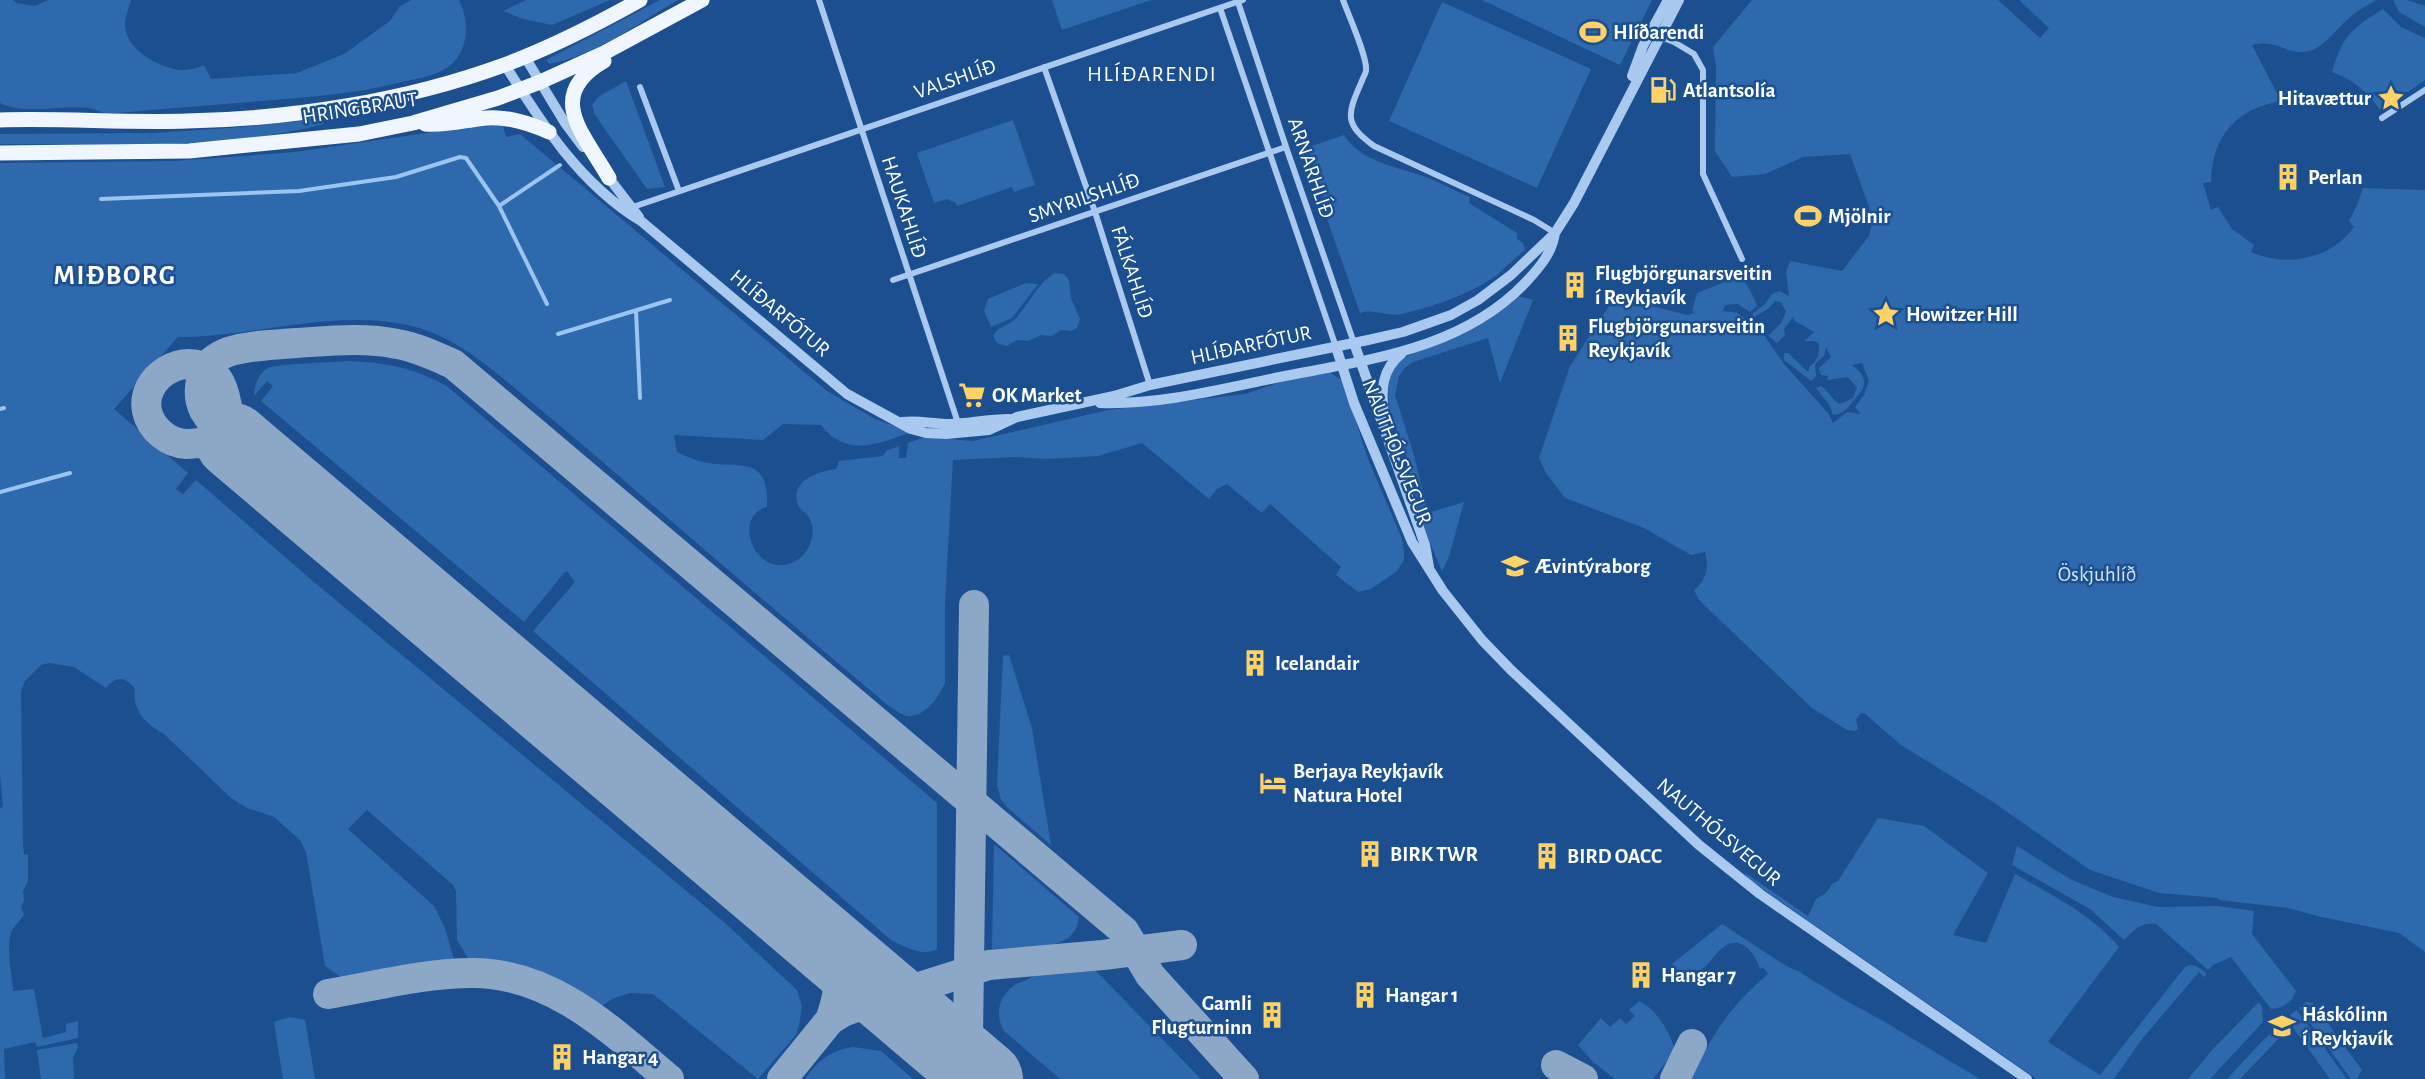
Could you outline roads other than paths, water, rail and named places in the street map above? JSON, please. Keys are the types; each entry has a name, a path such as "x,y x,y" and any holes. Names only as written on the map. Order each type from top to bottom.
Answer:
{"main road":[{"name":"HRINGBRAUT","path":"2,118 188,121 283,114 363,103 395,96 525,57 640,0"},
{"name":"HRINGBRAUT","path":"0,153 189,151 359,134 413,123 540,82 647,30 702,0"},
{"path":"609,178 572,113 573,94 577,83 587,72 623,50 647,30"},
{"path":"413,123 440,125 488,118 529,125 549,132"}],"street":[{"name":"HAUKAHLÍÐ","path":"819,0 958,423"},
{"path":"1343,0 1365,60 1366,70 1349,112 1358,132 1374,146 1534,220 1555,232 1574,203 1623,105 1668,0"},
{"path":"1654,34 1679,0"},
{"name":"VALSHLÍÐ","path":"627,209 1240,1"},
{"name":"ARNARHLÍÐ","path":"1240,1 1286,147 1354,343"},
{"name":"ARNARHLÍÐ","path":"1220,8 1336,347"},
{"path":"1654,34 1694,54 1703,69 1703,174 1742,259"},
{"name":"HLÍÐARFÓTUR","path":"525,57 579,142 609,178 627,209"},
{"name":"HLÍÐARFÓTUR","path":"505,64 549,132 598,189 627,209 847,394 902,422 911,429 926,433 960,434 989,430 1009,419"},
{"name":"FÁLKAHLÍÐ","path":"1044,67 1095,212 1150,385"},
{"path":"640,87 679,191"},
{"path":"2382,118 2425,90"},
{"name":"SMYRILSHLÍÐ","path":"893,280 1286,147"},
{"name":"HLÍÐARFÓTUR","path":"902,422 958,423 1009,419 1086,403 1150,385 1354,343 1428,324 1473,303 1511,275 1555,232"},
{"name":"HLÍÐARFÓTUR","path":"1086,403 1119,404 1165,400 1361,361 1404,351 1449,336 1500,305 1540,267 1553,246 1555,232"},
{"name":"NAUTHÓLSVEGUR","path":"1354,343 1425,545 1429,567"},
{"name":"NAUTHÓLSVEGUR","path":"1336,347 1354,403 1418,554 1429,567 1443,591 1498,657 1699,845 1760,894 2027,1079"},
{"path":"1385,432 1383,380 1392,363 1404,351"}],"waterway":[{"path":"101,199 299,191 396,177 460,157 466,158 499,206 547,304"},
{"path":"499,206 560,165"},
{"path":"558,334 670,300"},
{"path":"636,311 640,398"},
{"path":"0,409 4,408"},
{"path":"0,492 70,473"}],"place":[{"name":"Hlíðarendi","path":"1593,32"},
{"name":"Atlantsolía","path":"1663,90"},
{"name":"Hitavættur","path":"2391,98"},
{"name":"Perlan","path":"2288,177"},
{"name":"Mjölnir","path":"1808,216"},
{"name":"Flugbjörgunarsveitin í Reykjavík","path":"1575,285"},
{"name":"Howitzer Hill","path":"1886,314"},
{"name":"Flugbjörgunarsveitin Reykjavík","path":"1568,338"},
{"name":"OK Market","path":"972,395"},
{"name":"Ævintýraborg","path":"1515,566"},
{"name":"Icelandair","path":"1255,663"},
{"name":"Berjaya Reykjavík Natura Hotel","path":"1273,783"},
{"name":"BIRK TWR","path":"1370,854"},
{"name":"BIRD OACC","path":"1547,856"},
{"name":"Hangar 7","path":"1641,975"},
{"name":"Hangar 1","path":"1365,995"},
{"name":"Gamli Flugturninn","path":"1272,1015"},
{"name":"Háskólinn í Reykjavík","path":"2282,1026"},
{"name":"Hangar 4","path":"562,1057"}],"district":[{"name":"HLÍÐARENDI","path":"1152,74"},
{"name":"MIÐBORG","path":"115,275"}],"park label":[{"name":"Öskjuhlíð","path":"2097,574"}]}
